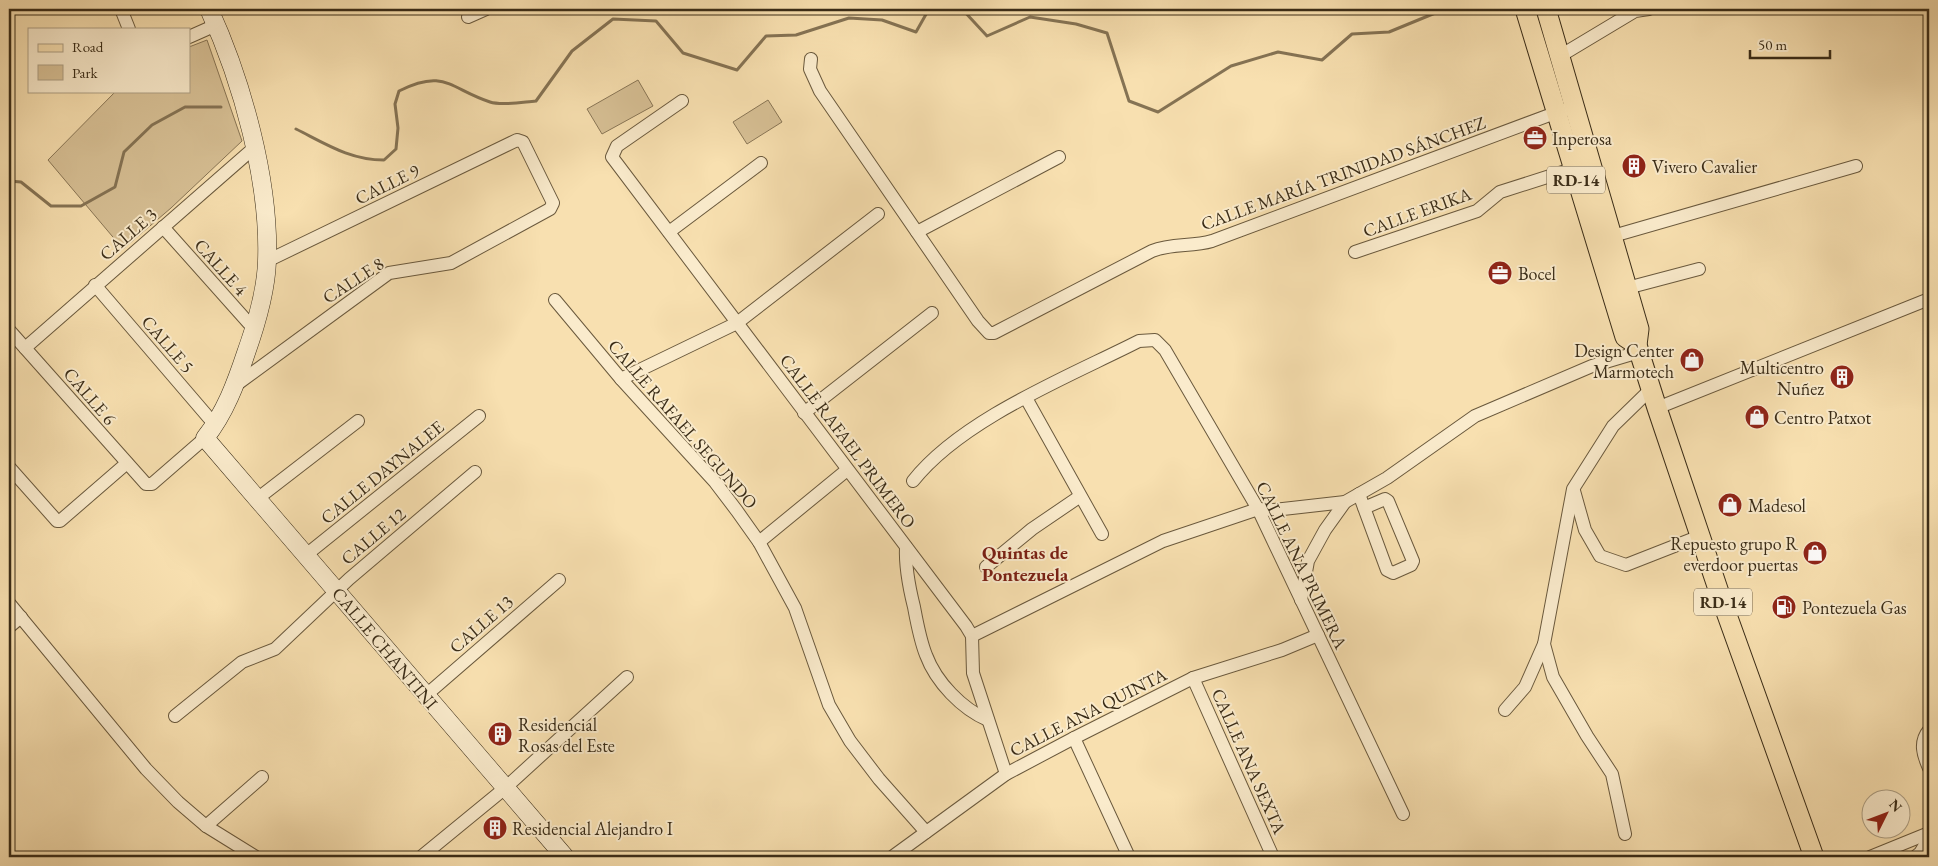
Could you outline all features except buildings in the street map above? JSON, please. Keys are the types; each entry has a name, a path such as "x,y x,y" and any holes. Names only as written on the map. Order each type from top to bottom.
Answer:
{"main road":[{"name":"RD-14","path":"1526,9 1572,169 1625,337 1638,349"},
{"name":"RD-14","path":"1546,9 1639,329 1638,349 1656,408 1814,857"}],"street":[{"path":"121,9 129,28"},
{"path":"208,9 239,87 255,147 263,197 267,261 254,329 236,385 210,432"},
{"path":"468,17 486,9"},
{"path":"1560,56 1635,12 1649,9"},
{"path":"190,37 216,26"},
{"name":"CALLE MARÍA TRINIDAD SÁNCHEZ","path":"811,58 810,69 820,91 978,321 989,333 994,333 1164,246 1199,245 1212,241 1575,106"},
{"name":"CALLE RAFAEL PRIMERO","path":"682,101 617,146 612,157 972,636"},
{"name":"CALLE 9","path":"267,261 517,140 523,142"},
{"name":"CALLE 8","path":"236,385 388,273 451,264 550,209 553,203 523,142"},
{"name":"CALLE 3","path":"25,348 255,147"},
{"path":"917,232 1059,157"},
{"path":"669,232 760,163"},
{"path":"1612,236 1856,166"},
{"name":"CALLE ERIKA","path":"1354,252 1477,211 1500,192 1572,169"},
{"path":"621,379 737,323 878,214"},
{"name":"CALLE 4","path":"163,227 254,329"},
{"path":"1627,288 1699,269"},
{"name":"CALLE 5","path":"95,285 210,432"},
{"path":"1656,408 1929,299"},
{"name":"CALLE RAFAEL SEGUNDO","path":"555,300 621,379 715,482 758,542 795,608 829,706 850,741 879,779 926,832"},
{"path":"804,413 932,314"},
{"name":"CALLE 6","path":"9,330 146,484 152,484 210,432"},
{"name":"CALLE ANA PRIMERA","path":"1026,398 1139,341 1155,340 1165,350 1258,510 1403,814"},
{"path":"1301,600 1308,562 1325,530 1345,502 1386,478 1476,416 1592,366 1638,349"},
{"path":"1506,710 1525,687 1544,644 1573,489 1613,426 1651,389"},
{"path":"913,481 924,467 959,439 1026,398 1102,534"},
{"name":"CALLE DAYNALEE","path":"306,555 479,416"},
{"path":"257,499 358,421"},
{"name":"CALLE CHANTINI","path":"210,432 257,499 504,789 565,857"},
{"path":"9,467 57,521 60,521 127,463"},
{"path":"758,542 848,470"},
{"name":"CALLE 12","path":"176,716 242,662 275,649 337,591 475,472"},
{"path":"1573,489 1585,530 1600,556 1626,565 1700,536"},
{"path":"1358,494 1390,573 1410,565 1412,561 1388,501 1385,499 1364,508"},
{"path":"986,567 1032,529 1080,497"},
{"path":"1006,774 973,673 972,636 1163,542 1258,510 1345,502"},
{"path":"906,547 905,567 920,634 930,666 972,713 988,720"},
{"name":"CALLE 13","path":"425,696 559,580"},
{"path":"9,603 146,769 178,802 206,826 256,857"},
{"path":"9,627 21,617"},
{"name":"CALLE ANA QUINTA","path":"892,857 1006,774 1074,738 1192,678 1282,650 1318,635"},
{"path":"1544,644 1553,677 1587,736 1612,774 1625,834"},
{"path":"421,857 504,789 627,677"},
{"name":"CALLE ANA SEXTA","path":"1192,678 1273,857"},
{"path":"1929,730 1924,736 1923,752 1929,768"},
{"path":"1074,738 1129,857"},
{"path":"206,826 262,777"},
{"path":"1870,857 1929,834"},
{"path":"1915,857 1920,854 1929,838"}],"green space":[{"path":"207,40 242,141 171,208 123,249 48,160 115,92 190,92 190,47"},
{"path":"638,80 653,106 602,134 587,109"},
{"path":"768,100 782,122 747,144 733,122"}],"waterway":[{"path":"296,129 349,154 384,160 396,149 398,128 395,104 399,91 414,84 437,81 447,83 490,102 506,104 536,101 572,51 613,19 656,21 683,53 737,70 766,36 796,35 849,18 882,20 916,32 929,9"},
{"path":"962,9 987,36 1030,17 1076,24 1107,33 1129,101 1158,112 1231,66 1278,52 1322,60 1352,34 1389,32 1445,9"},
{"path":"9,181 21,182 51,206 81,206 115,187 124,152 152,125 185,107 221,107"}],"place":[{"name":"Inperosa","path":"1535,138"},
{"name":"Vivero Cavalier","path":"1634,166"},
{"name":"Bocel","path":"1500,273"},
{"name":"Design Center Marmotech","path":"1692,360"},
{"name":"Multicentro Nuñez","path":"1842,377"},
{"name":"Centro Patxot","path":"1757,417"},
{"name":"Madesol","path":"1730,505"},
{"name":"Repuesto grupo R everdoor puertas","path":"1815,553"},
{"name":"Pontezuela Gas","path":"1784,607"},
{"name":"Residencial Rosas del Este","path":"500,734"},
{"name":"Residencial Alejandro I","path":"495,828"}],"district":[{"name":"Quintas de Pontezuela","path":"1025,563"}]}
